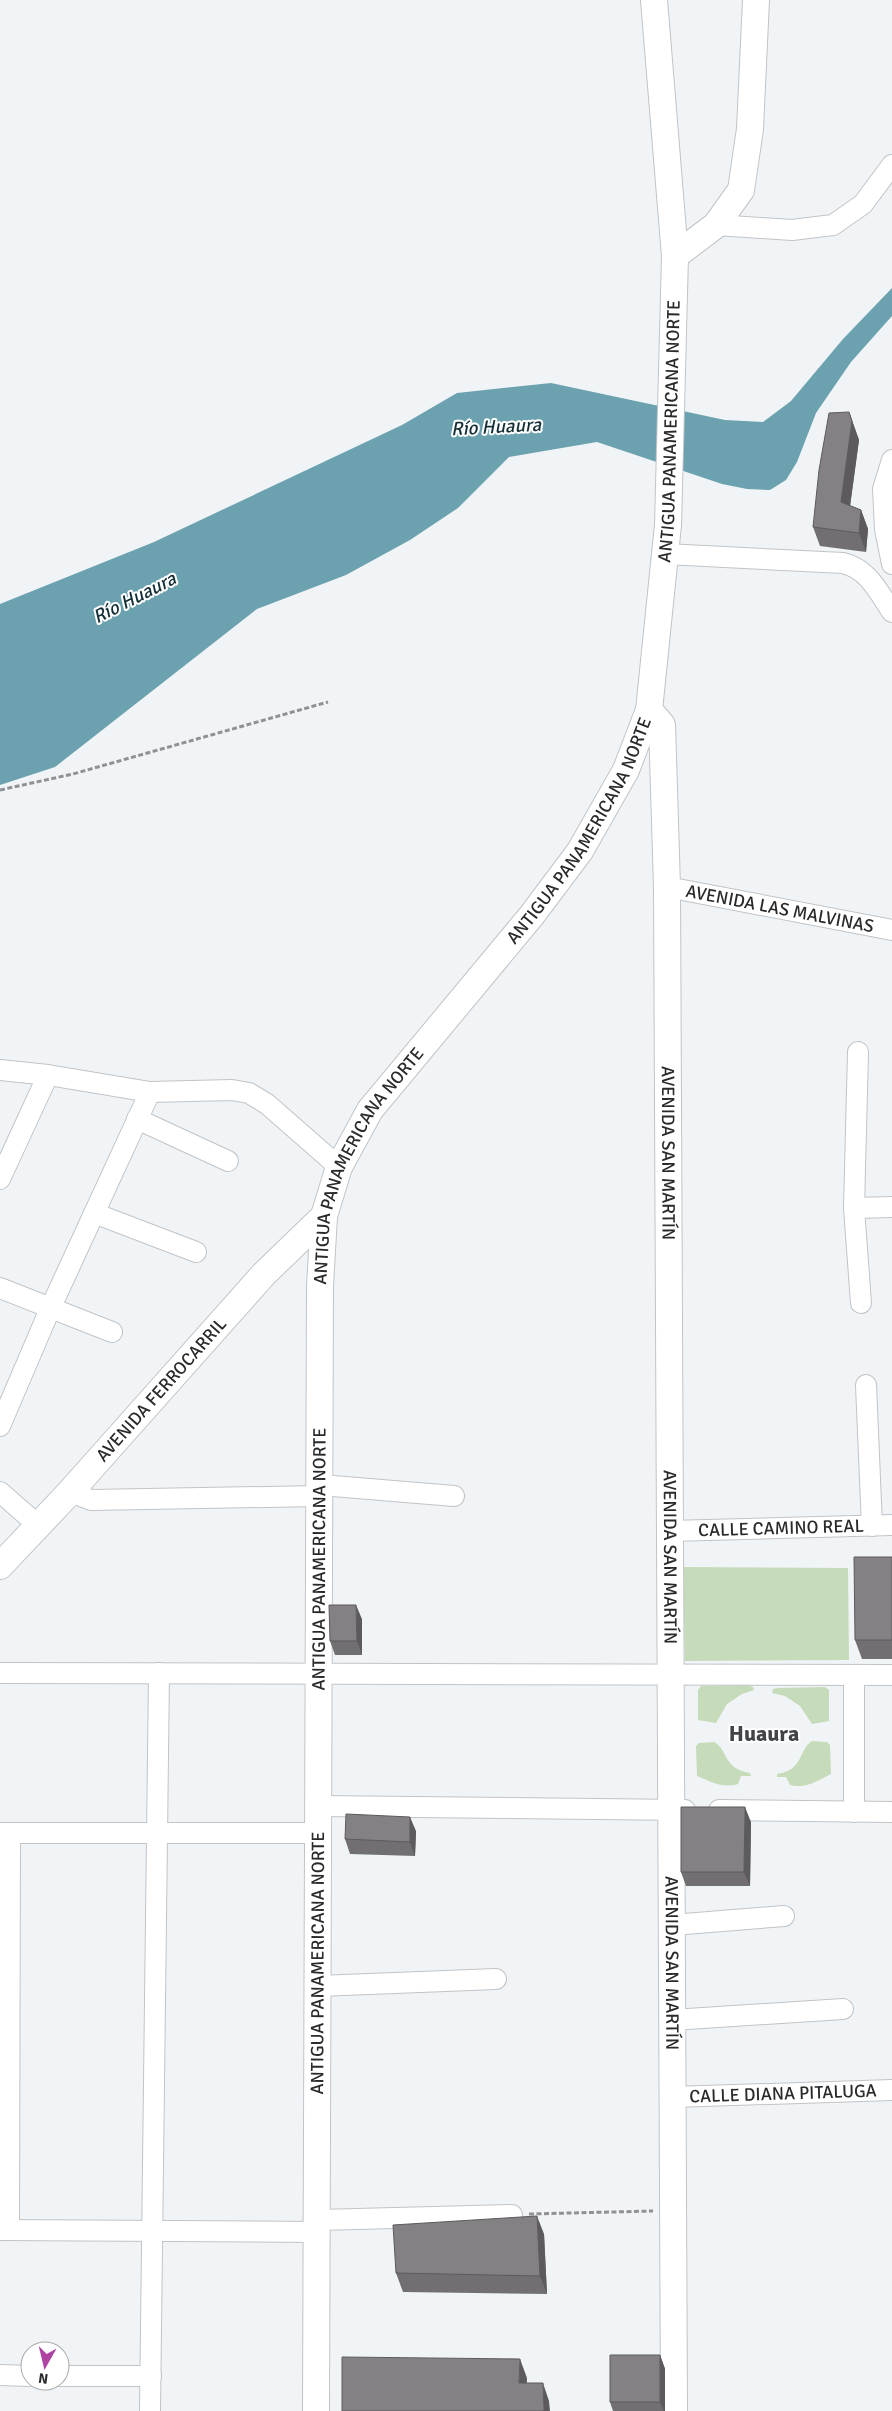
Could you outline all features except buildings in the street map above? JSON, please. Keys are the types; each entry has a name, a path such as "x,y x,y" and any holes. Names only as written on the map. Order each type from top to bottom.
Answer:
{"main road":[{"name":"ANTIGUA PANAMERICANA NORTE","path":"316,2411 320,1286 324,1216 339,1167 370,1110 532,915 580,851 626,770 649,710 668,525 676,256 654,0"},
{"path":"676,256 716,225 741,190 750,129 756,0"},
{"name":"AVENIDA SAN MARTÍN","path":"649,710 662,725 667,887 674,2411"},
{"name":"AVENIDA FERROCARRIL","path":"0,1566 70,1492 264,1274 324,1216"}],"street":[{"path":"716,225 792,230 833,224 863,204 892,165"},
{"path":"892,460 883,489 885,529 892,564"},
{"path":"665,554 843,563 855,566 864,572 892,612"},
{"name":"AVENIDA LAS MALVINAS","path":"667,887 892,930"},
{"path":"858,1052 854,1208 861,1304"},
{"path":"0,1070 48,1075 150,1092 232,1090 249,1092 263,1101 339,1167"},
{"path":"0,1179 48,1075"},
{"path":"0,1426 50,1310 150,1092"},
{"path":"137,1119 228,1161"},
{"path":"854,1208 892,1207"},
{"path":"94,1213 196,1252"},
{"path":"0,1288 50,1310 112,1332"},
{"path":"866,1385 872,1526"},
{"path":"70,1492 91,1500 320,1491 454,1496"},
{"path":"0,1492 39,1526"},
{"name":"CALLE CAMINO REAL","path":"670,1531 892,1525"},
{"path":"0,1673 892,1674"},
{"path":"150,2411 159,1673"},
{"path":"854,1675 854,1812"},
{"path":"318,1806 892,1812"},
{"path":"318,1833 5,1833 4,2230 152,2231 318,2226 512,2214"},
{"path":"672,1925 784,1916"},
{"path":"318,1986 496,1979"},
{"path":"672,2020 842,2009"},
{"name":"CALLE DIANA PITALUGA","path":"673,2097 892,2090"},
{"path":"0,2375 20,2376"},
{"path":"70,2376 151,2376"}],"path":[{"path":"0,790 73,774 328,702"},
{"path":"512,2214 673,2211"}],"green space":[{"path":"683,1567 848,1568 849,1660 685,1661"},
{"path":"749,1685 754,1690 742,1694 727,1704 716,1723 698,1720 698,1690 701,1686"},
{"path":"825,1687 829,1690 829,1721 812,1724 800,1706 785,1696 772,1693 773,1689 777,1688"},
{"path":"812,1741 827,1742 830,1745 831,1774 811,1784 800,1786 790,1785 786,1777 777,1777 777,1774 786,1772 796,1764 804,1749"},
{"path":"714,1742 722,1749 730,1763 741,1771 750,1773 751,1776 741,1776 738,1784 727,1786 697,1776 696,1746 699,1743"}],"water":[{"name":"Río Huaura","path":"892,288 892,316 851,362 816,413 797,462 786,480 770,490 747,489 722,484 597,442 509,457 458,508 410,540 346,575 257,609 55,767 0,785 0,604 154,542 402,425 457,393 551,383 725,420 763,422 791,401 843,339"}],"district":[{"name":"Huaura","path":"764,1733"}]}
